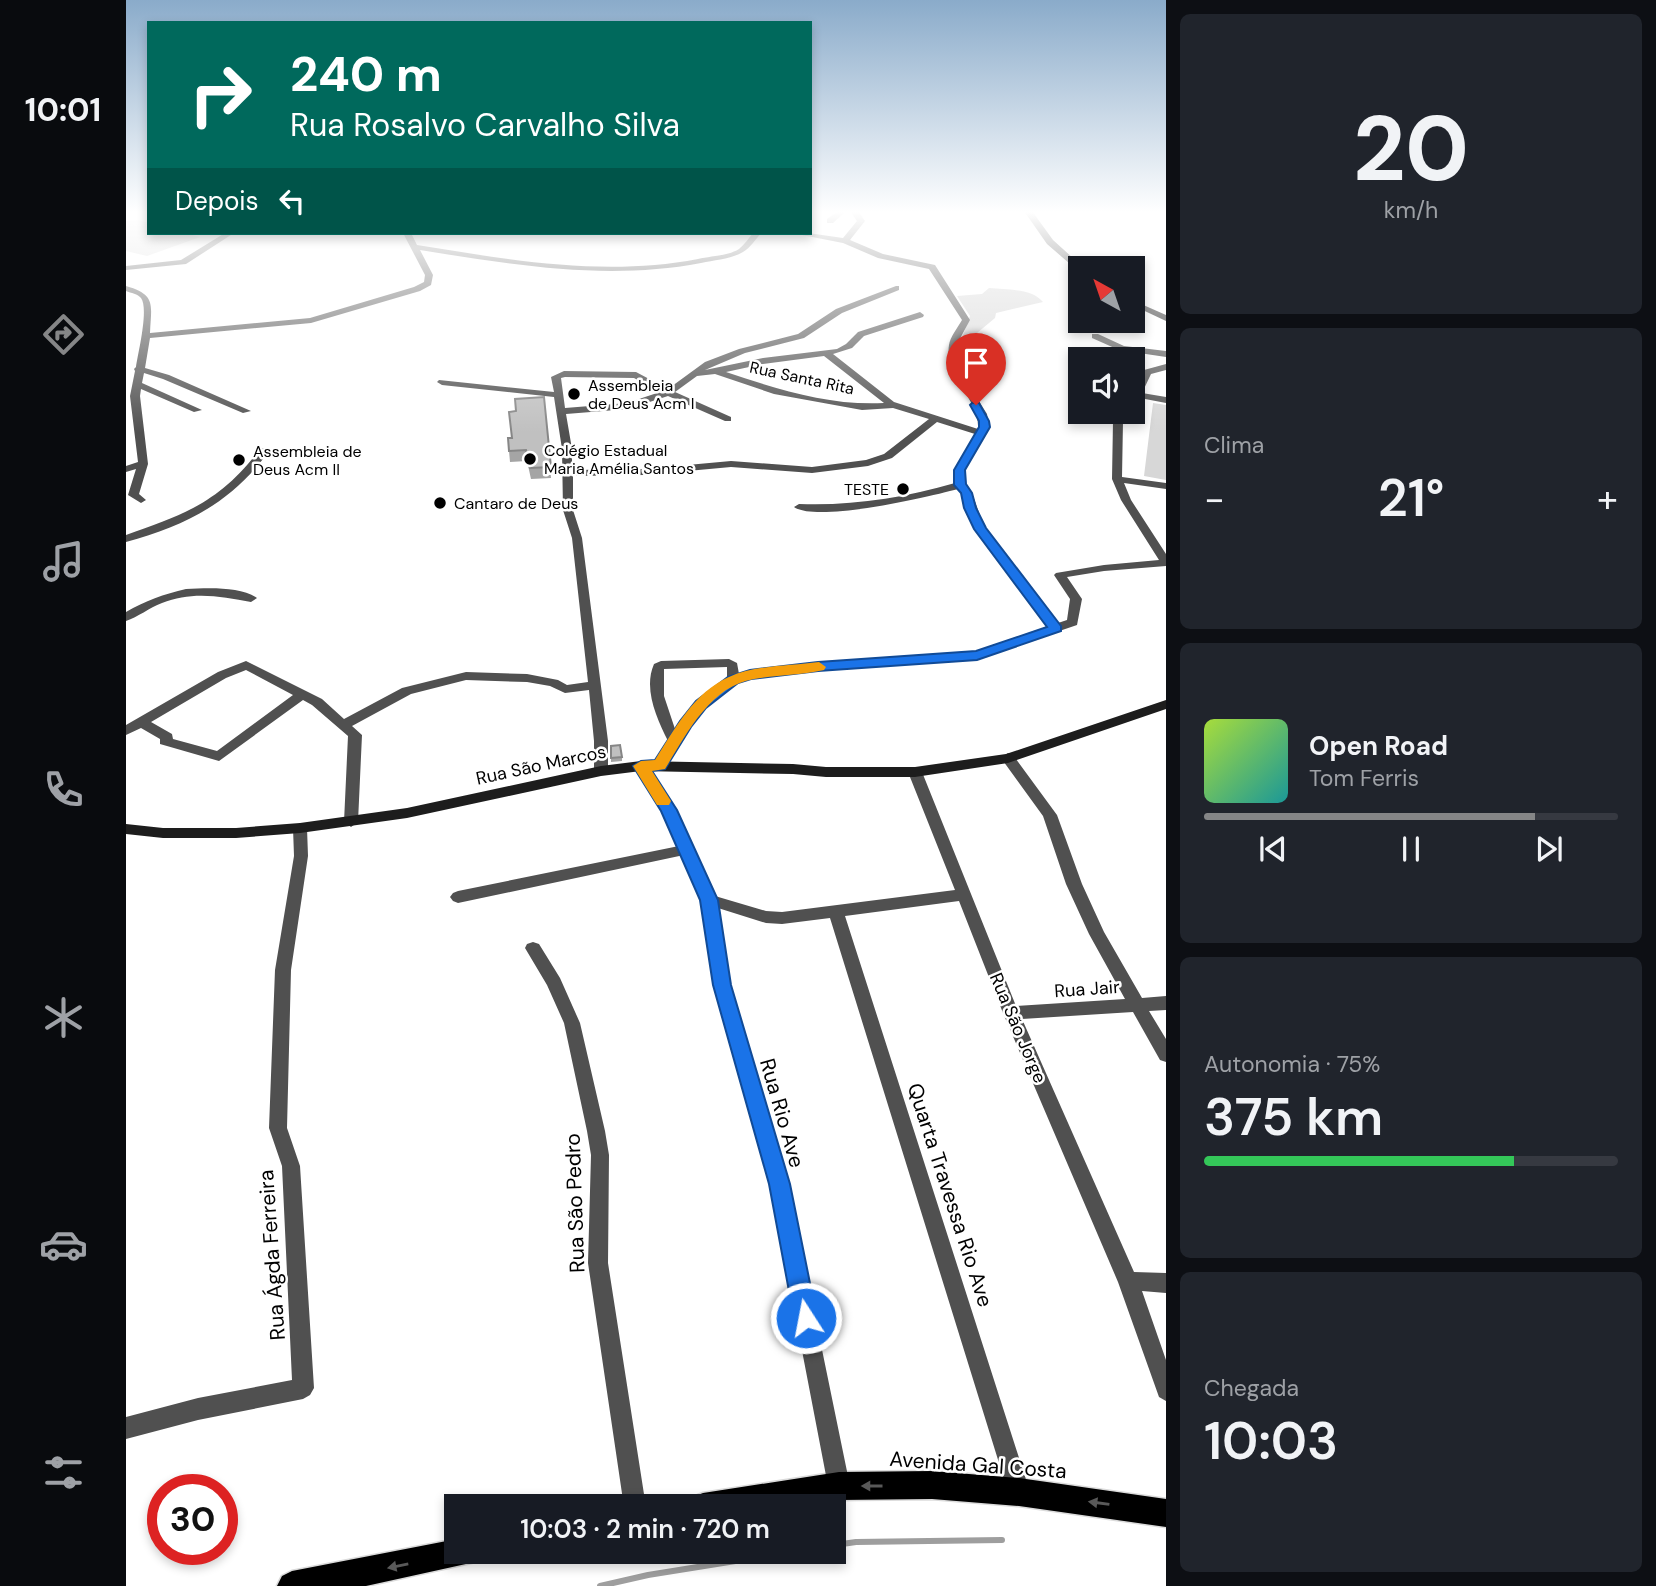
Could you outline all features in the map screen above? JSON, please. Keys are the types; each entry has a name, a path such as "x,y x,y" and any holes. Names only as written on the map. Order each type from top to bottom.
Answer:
{"main road":[{"path":"1145,308 1166,318"},
{"name":"Rua São Marcos","path":"127,832 236,833 300,828 407,813 601,771 650,766 915,772 1008,758 1166,704"},
{"name":"Avenida Gal Costa","path":"787,1494 839,1486 932,1485 1019,1492 1166,1514"},
{"path":"303,1585 444,1556"}],"street":[{"path":"146,336 311,320 417,289 422,285"},
{"path":"944,285 966,320 953,344 954,356 962,382 984,421 982,433 960,470 960,485 967,493 970,508 980,529 1056,628"},
{"path":"126,288 142,294 147,301 146,336 135,396 143,464 133,495 141,500"},
{"path":"562,411 628,406 668,393 708,364 726,356 801,335 839,311 896,288"},
{"path":"716,372 775,359 845,349 861,334 920,315"},
{"path":"1095,336 1122,348 1166,354"},
{"path":"826,353 891,405"},
{"path":"1145,377 1147,372 1166,367"},
{"path":"138,369 166,377 246,411"},
{"name":"Rua Santa Rita","path":"697,374 716,372 774,391 819,401 862,407 891,405 982,433"},
{"path":"601,771 601,741 592,686 576,538 568,510 568,472 556,377 564,374 636,375 668,393 728,418"},
{"path":"442,382 465,387 543,392 560,396"},
{"path":"136,384 193,408"},
{"path":"1145,396 1166,400"},
{"path":"568,472 644,472 731,464 812,470 868,463 888,456 935,419"},
{"path":"650,766 675,743 685,724 701,705 733,680 750,675 818,667 977,656 1073,622 1076,616 1076,600 1060,575 1166,563 1126,500 1117,479 1121,424"},
{"path":"126,540 209,507 238,484 264,451"},
{"path":"126,469 143,464"},
{"path":"1117,479 1166,486"},
{"path":"799,508 859,506 960,485"},
{"path":"126,617 158,598 174,594 224,593 251,598"},
{"path":"675,743 662,713 657,686 658,667 665,664 729,663 733,666 733,680"},
{"path":"126,731 144,723 222,675 246,665 303,694 345,724 355,735 351,821"},
{"path":"345,724 411,689 466,676 527,678 554,683 565,689 592,686"},
{"path":"144,723 167,737 165,741 219,756 303,694"},
{"path":"1008,758 1050,815 1074,884 1097,934 1166,1055"},
{"name":"Rua Rio Ave","path":"650,766 709,900 722,985 779,1184 839,1486"},
{"name":"Rua São Jorge","path":"915,772 1011,1013 1128,1280 1166,1390"},
{"name":"Rua Ágda Ferreira","path":"126,1428 198,1409 303,1388 290,1166 278,1128 283,970 301,856 300,828"},
{"path":"458,897 688,849"},
{"path":"709,900 766,917 782,918 962,895"},
{"name":"Quarta Travessa Rio Ave","path":"836,911 1019,1492"},
{"name":"Rua São Pedro","path":"533,948 554,983 572,1023 592,1109 600,1155 598,1263 633,1494"},
{"name":"Rua Jair","path":"1011,1013 1166,1003"},
{"path":"1128,1280 1166,1283"}],"shaded area":[{"path":"989,288 1026,292 1043,302 996,313 995,318 971,338 962,338 970,316 957,296 982,294"},
{"path":"1153,403 1166,405 1166,480 1144,476"}],"building":[{"path":"544,397 551,467 530,468 526,450 509,451 508,438 512,438 509,412 516,411 515,399"},
{"path":"620,745 622,757 611,758 611,746"}],"waterway":[{"path":"846,1543 1002,1540"},
{"path":"600,1586 716,1564"}],"slow traffic":[{"path":"663,801 641,766 660,765 685,724 710,696 733,680 750,675 819,667"}],"place":[{"name":"Assembleia de Deus Acm I","path":"574,394"},
{"name":"Colégio Estadual Maria Amélia Santos","path":"530,459"},
{"name":"Assembleia de Deus Acm II","path":"239,460"},
{"name":"TESTE","path":"903,489"},
{"name":"Cantaro de Deus","path":"440,503"}],"route":[{"path":"806,1318 779,1184 722,985 709,900 698,870 669,810 641,766 660,765 685,724 701,705 733,680 750,675 818,667 977,656 1056,628 980,529 974,520 967,493 960,485 960,470 984,427 982,414 976,405"}]}
